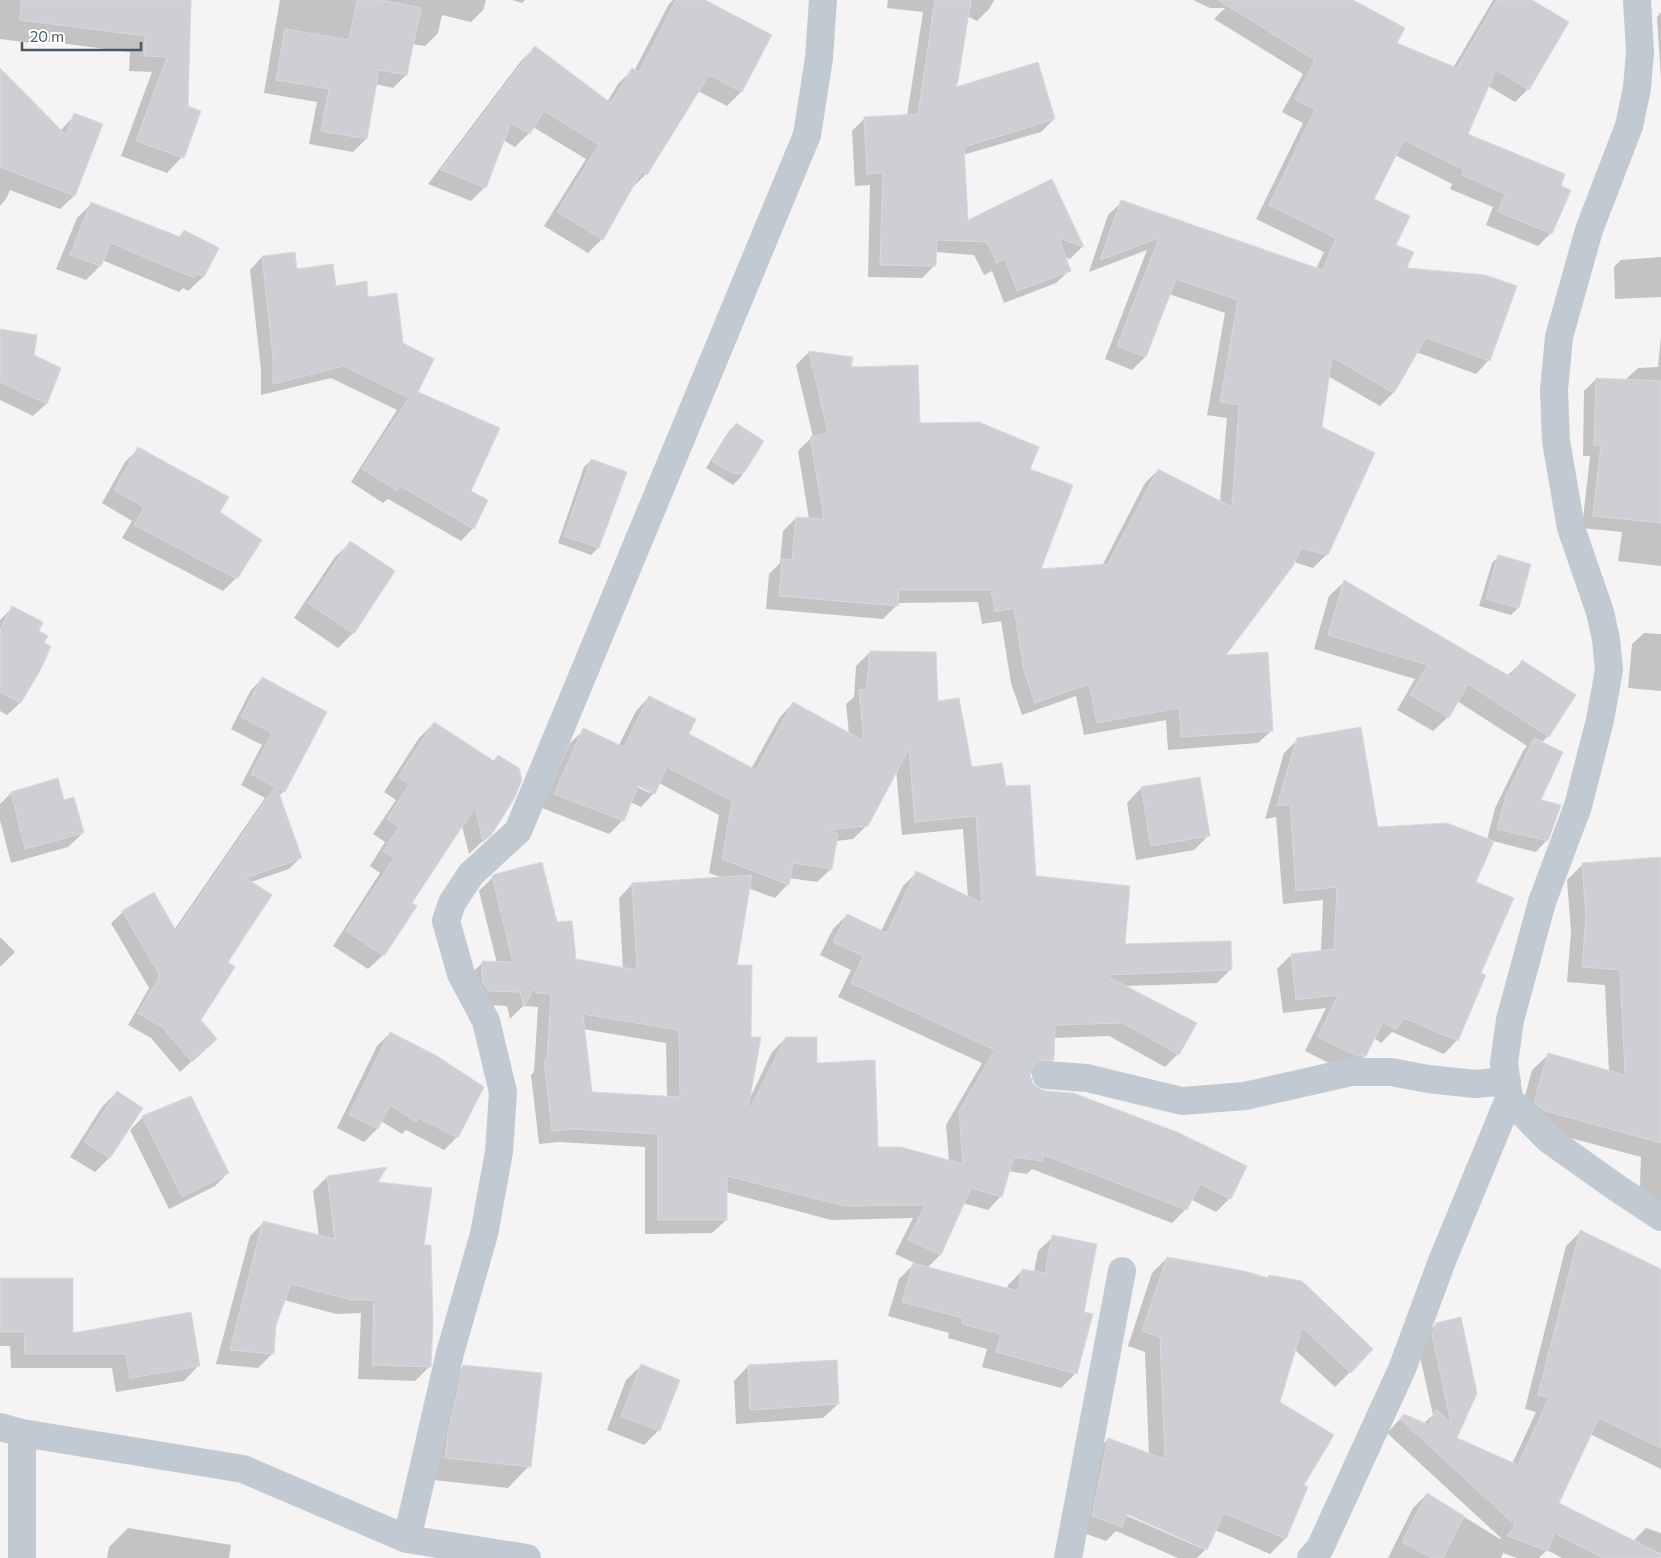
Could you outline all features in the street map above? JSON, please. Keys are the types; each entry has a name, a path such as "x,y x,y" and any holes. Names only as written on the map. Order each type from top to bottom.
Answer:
{"street":[{"path":"407,1539 450,1353 484,1234 499,1152 503,1092 486,1021 461,974 446,920 452,903 470,874 518,831 779,205 806,135 819,58 823,0"},
{"path":"1311,1558 1320,1548 1402,1369 1508,1090 1504,1063 1510,1020 1542,902 1578,806 1600,720 1609,670 1606,639 1600,612 1570,528 1556,441 1554,390 1560,337 1588,230 1629,126 1637,88 1640,52 1637,0"},
{"path":"1046,1075 1087,1078 1182,1101 1245,1096 1351,1072 1392,1072 1508,1090 1548,1139 1661,1217"},
{"path":"1068,1558 1122,1272"},
{"path":"22,1558 11,1430 243,1469 407,1539 527,1558"}],"building":[{"path":"21,0 191,0 188,106 201,111 184,158 136,141 167,57 144,56 145,36 20,20"},
{"path":"357,0 381,0 421,8 407,75 379,70 367,139 321,131 329,89 276,80 285,29 349,40"},
{"path":"676,0 705,0 772,35 742,92 709,75 647,175 642,171 603,240 557,212 599,145 544,111 530,134 511,123 486,188 441,170 535,46 611,103 632,68 639,72"},
{"path":"935,0 971,0 956,87 1038,62 1055,119 964,147 968,220 1052,179 1084,247 1059,238 1071,271 1017,291 1005,259 997,263 987,242 937,240 936,266 880,265 883,173 867,174 864,117 918,114"},
{"path":"1218,0 1353,0 1405,28 1397,43 1457,68 1497,0 1532,0 1569,22 1529,90 1496,70 1468,134 1565,174 1561,186 1571,190 1552,234 1498,212 1505,194 1462,175 1464,170 1404,140 1374,199 1410,216 1396,245 1414,252 1407,268 1485,275 1517,286 1490,361 1426,338 1394,393 1332,357 1322,427 1375,453 1328,555 1301,548 1293,566 1226,655 1268,652 1273,731 1181,737 1179,708 1097,723 1089,684 1035,703 1024,670 1014,608 995,612 991,590 899,590 898,606 779,596 782,559 792,560 796,517 824,519 810,437 828,433 809,351 853,357 851,367 918,365 920,423 979,422 1039,447 1030,469 1073,485 1041,569 1108,564 1158,469 1232,507 1239,405 1220,402 1238,300 1176,279 1146,357 1117,346 1159,238 1100,260 1121,200 1323,270 1336,238 1269,205 1315,110 1295,99 1315,60"},
{"path":"0,68 66,135 74,113 103,124 75,196 0,167"},
{"path":"91,202 180,237 184,230 219,248 204,277 197,273 194,278 111,243 101,266 70,255"},
{"path":"295,252 297,269 333,264 336,286 367,281 368,297 397,293 403,343 434,359 418,392 500,428 471,491 488,500 474,529 400,486 397,491 362,469 409,398 344,366 273,384 273,357 262,256"},
{"path":"0,329 37,335 34,355 61,368 47,404 0,382"},
{"path":"1596,378 1661,381 1661,523 1593,516 1601,445 1594,445"},
{"path":"736,423 764,441 744,473 732,473 712,461"},
{"path":"138,447 229,497 220,512 262,540 237,579 134,525 144,507 114,490"},
{"path":"591,459 627,472 599,548 564,536"},
{"path":"350,541 395,571 354,634 308,603"},
{"path":"1498,555 1531,564 1519,608 1486,599"},
{"path":"1344,580 1511,677 1522,660 1576,695 1549,737 1468,684 1449,718 1410,695 1428,665 1328,635"},
{"path":"12,606 43,622 39,631 48,636 44,643 51,646 42,667 21,703 0,692 0,630"},
{"path":"870,651 936,652 938,701 959,698 972,767 1002,763 1006,786 1030,785 1036,876 1130,886 1125,944 1231,941 1232,970 1105,975 1197,1023 1179,1055 1123,1023 1055,1025 1054,1060 1039,1061 1033,1067 1030,1074 1032,1082 1038,1088 1045,1091 1073,1093 1177,1132 1247,1166 1231,1199 1200,1184 1187,1210 1044,1155 1042,1161 1014,1157 1002,1197 971,1188 941,1255 908,1240 925,1205 845,1206 727,1176 727,1220 658,1220 658,1134 574,1129 552,1131 544,1060 547,1060 551,994 536,993 535,986 524,1007 520,992 488,991 482,980 482,961 513,962 492,876 542,862 557,922 572,921 576,959 637,970 632,883 752,875 737,965 752,965 751,1037 761,1037 748,1109 750,1109 786,1037 817,1037 817,1063 875,1060 878,1147 901,1147 963,1164 959,1111 995,1050 851,983 863,956 833,942 847,914 887,933 916,871 982,903 976,816 915,822 909,749 868,826 829,830 838,834 832,869 793,863 789,885 722,859 732,801 667,767 655,794 638,786 624,821 554,794 583,728 624,747 649,696 696,719 689,734 756,770 793,702 864,741 859,690 866,689","holes":["583,1014 679,1030 680,1097 592,1092"]},
{"path":"262,677 327,712 285,792 277,788 302,858 246,878 272,895 228,962 235,967 201,1020 217,1039 192,1062 162,1027 138,1013 160,976 122,911 154,892 176,931 275,787 251,774 272,733 241,717"},
{"path":"434,722 494,761 498,755 519,768 522,780 514,799 492,834 483,842 475,807 412,903 417,906 384,956 346,931 394,858 383,851 399,827 387,819 409,785 398,777"},
{"path":"1361,727 1378,827 1447,823 1494,841 1476,882 1514,898 1481,973 1486,975 1458,1041 1404,1018 1396,1030 1383,1022 1366,1056 1357,1056 1318,1037 1338,995 1296,1000 1291,954 1334,949 1337,887 1296,891 1290,804 1277,806 1297,738"},
{"path":"1534,738 1563,752 1541,800 1561,805 1548,841 1497,829 1506,796"},
{"path":"1200,777 1210,836 1151,846 1141,787"},
{"path":"58,778 64,800 74,797 84,833 25,849 11,792"},
{"path":"1661,857 1661,1143 1542,1110 1534,1102 1548,1053 1625,1075 1620,970 1582,967 1586,916 1582,863"},
{"path":"390,1032 437,1056 484,1087 458,1138 419,1118 416,1122 390,1105 378,1129 349,1115"},
{"path":"117,1091 143,1108 110,1158 84,1142"},
{"path":"191,1096 229,1173 182,1197 142,1116"},
{"path":"387,1167 378,1182 432,1188 424,1245 431,1245 433,1320 431,1367 372,1365 374,1300 351,1300 291,1284 276,1325 274,1354 230,1350 263,1221 335,1239 327,1176"},
{"path":"1580,1230 1661,1269 1661,1448 1599,1418 1559,1503 1661,1554 1661,1558 1603,1558 1554,1533 1548,1551 1507,1536 1515,1525 1400,1419 1404,1414 1429,1425 1436,1409 1451,1423 1432,1334 1436,1323 1461,1317 1477,1393 1457,1438 1518,1465 1549,1398 1538,1395"},
{"path":"1052,1235 1097,1244 1084,1312 1093,1314 1077,1374 996,1352 1001,1334 962,1324 963,1318 902,1302 913,1263 1018,1291 1022,1269 1045,1273"},
{"path":"1167,1257 1244,1271 1268,1278 1269,1275 1302,1281 1373,1349 1351,1373 1302,1328 1280,1402 1334,1435 1304,1485 1308,1487 1286,1539 1224,1513 1207,1550 1127,1514 1122,1527 1092,1516 1108,1438 1165,1459 1160,1337 1142,1331"},
{"path":"0,1278 73,1278 73,1333 191,1312 200,1366 130,1378 126,1354 25,1354 24,1332 0,1332"},
{"path":"837,1360 839,1404 750,1410 748,1365"},
{"path":"641,1364 680,1380 660,1431 621,1416"},
{"path":"463,1365 542,1373 531,1467 445,1458 448,1432"},
{"path":"1427,1493 1464,1516 1443,1558 1432,1558 1402,1542"}]}
